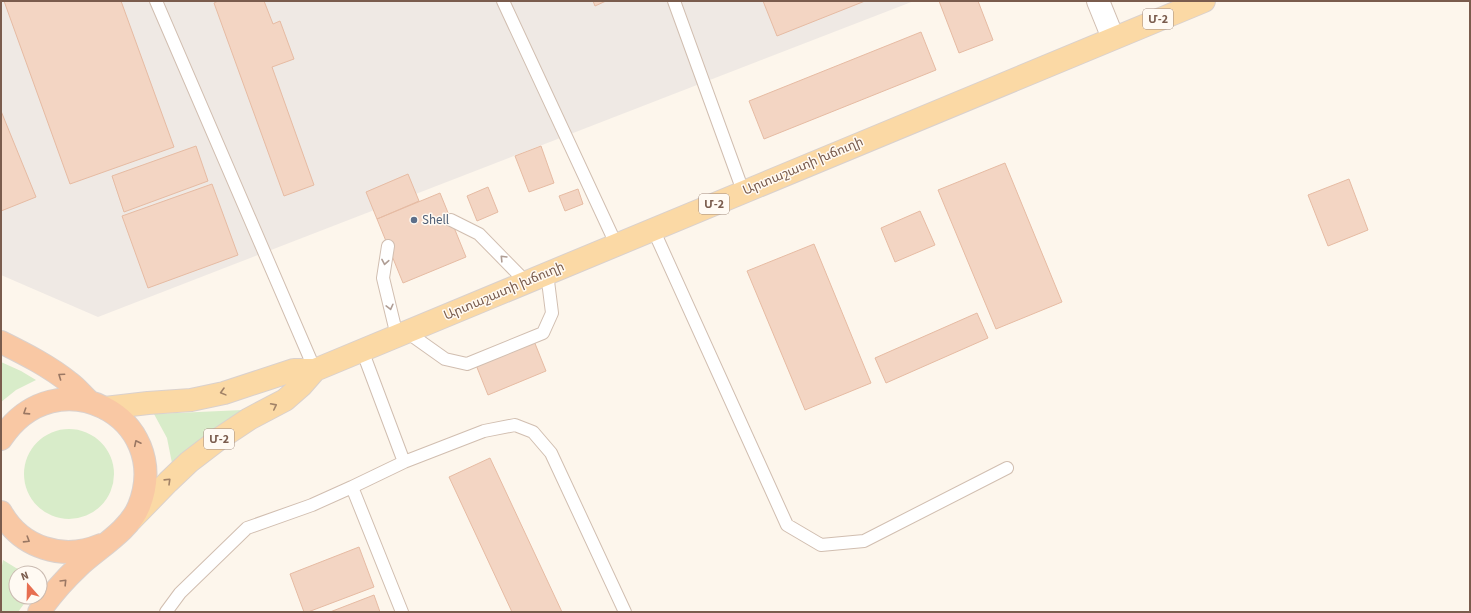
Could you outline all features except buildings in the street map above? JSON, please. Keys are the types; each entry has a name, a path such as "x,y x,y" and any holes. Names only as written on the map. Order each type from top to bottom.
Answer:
{"highway":[{"name":"Մ-2","path":"1,342 23,352 49,367 98,405"},
{"name":"Արտաշատի խճուղի","path":"1,439 16,420 37,406 49,401 75,399 98,405 126,424 139,446 143,458 145,471 142,496 132,520 120,533 105,543 79,566 54,592 40,612"},
{"name":"Արտաշատի խճուղի","path":"1,512 12,529 22,537 44,549 69,552 82,551 105,543"}],"main road":[{"name":"Արտաշատի խճուղի","path":"98,405 191,400 224,393 294,370 315,370 743,191 1204,1"},
{"name":"Արտաշատի խճուղի","path":"132,520 189,462 219,439 249,419 285,400 301,386 315,370"}],"street":[{"path":"1098,1 1113,38"}],"lane":[{"path":"156,1 315,370"},
{"path":"503,1 616,244"},
{"path":"674,1 743,191"},
{"path":"451,220 479,234 526,282"},
{"path":"653,229 787,525 821,545 864,541 1007,468"},
{"path":"388,246 382,278 402,334 444,359 467,364 543,333 552,313 547,273"},
{"path":"362,350 404,462"},
{"path":"166,612 180,593 247,528 312,505 352,488 404,462 484,431 515,425 533,432 550,453 625,612"},
{"path":"352,488 402,612"}],"shaded area":[{"path":"1,1 914,1 98,317 1,275"}],"green space":[{"path":"1,362 36,380 16,390 1,402"},
{"path":"243,410 172,463 167,438 154,414"},
{"path":"69,429 86,433 101,442 110,457 114,474 110,491 101,506 86,515 69,519 52,515 37,506 28,491 24,474 28,457 37,442 52,433"},
{"path":"3,560 11,565 8,565 8,605 23,605 18,612 1,612 1,571"}],"place":[{"name":"Shell","path":"414,220"}]}
